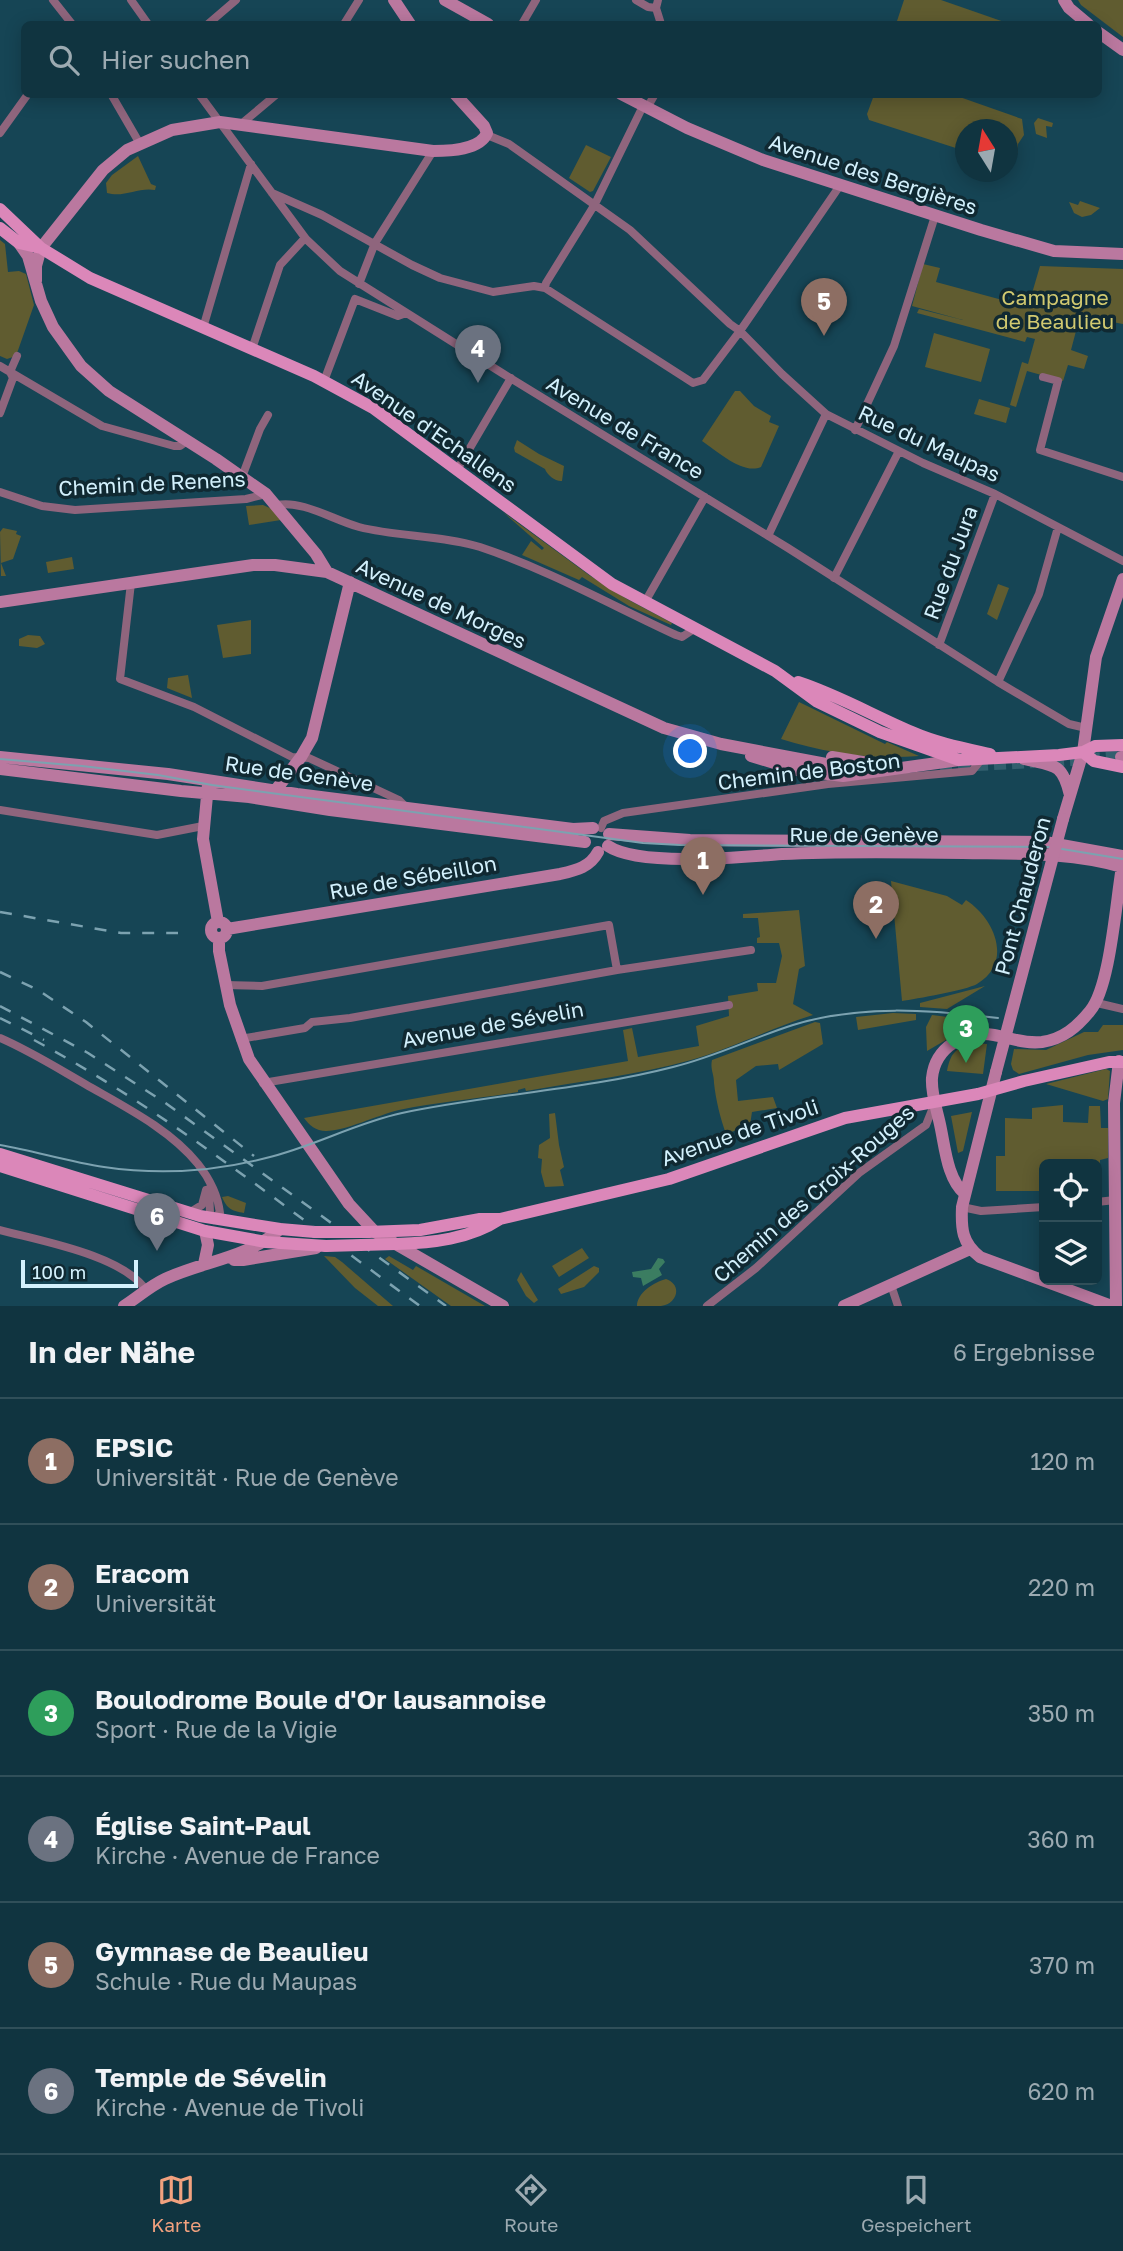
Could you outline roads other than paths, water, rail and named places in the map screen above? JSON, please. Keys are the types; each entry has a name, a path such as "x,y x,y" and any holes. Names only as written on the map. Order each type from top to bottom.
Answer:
{"main road":[{"name":"Avenue d'Echallens","path":"0,209 41,248 90,278 324,381 373,408 524,517 579,561 694,629 787,678 824,691 908,737 959,760 1017,759"},
{"name":"Avenue d'Echallens","path":"0,228 19,243 41,248"},
{"name":"Avenue d'Echallens","path":"908,737 1017,759"},
{"path":"1017,759 1083,752 1095,746 1122,756"},
{"path":"1083,752 1094,761 1122,756"},
{"name":"Avenue de Tivoli","path":"280,1229 314,1232 420,1230 480,1219 500,1219 669,1180 831,1122 992,1091 1024,1081 1121,1061"},
{"path":"0,1154 189,1213 280,1229"},
{"path":"0,1166 205,1231 266,1241"},
{"name":"Avenue de Tivoli","path":"266,1241 326,1246 435,1241 483,1230 500,1219"}],"street":[{"path":"53,0 70,21"},
{"path":"131,0 146,21"},
{"path":"212,21 236,0"},
{"path":"346,21 359,0"},
{"path":"394,0 408,21"},
{"path":"446,0 483,21"},
{"path":"524,21 536,0"},
{"path":"636,0 648,7 657,4"},
{"path":"1064,0 1084,21"},
{"path":"1102,35 1123,50"},
{"path":"0,133 25,98"},
{"path":"113,98 140,144"},
{"name":"Avenue de France","path":"202,98 305,237 326,259 359,284 768,536 998,682 1069,724 1086,728"},
{"path":"240,125 272,98"},
{"path":"36,282 36,267 41,248 103,170 127,150 140,144 172,131 220,122 433,151 459,149 480,142 487,135 484,126 459,98"},
{"name":"Avenue des Bergières","path":"628,98 727,146 934,216 1054,251 1123,254"},
{"path":"545,288 595,204 652,98"},
{"name":"Rue du Maupas","path":"487,135 509,144 630,230 826,414 898,451 995,494 1123,561"},
{"path":"359,284 375,243 433,151"},
{"path":"203,328 251,164"},
{"path":"272,193 322,215 440,278 493,292 534,286 545,288 693,383 702,380 740,331 841,184"},
{"path":"855,430 894,346 934,216"},
{"path":"253,349 280,264 305,237"},
{"path":"19,243 28,256 41,301 53,327 81,366 109,391 266,494 316,554 327,572"},
{"path":"324,381 355,299 398,316 406,313"},
{"path":"10,372 17,356"},
{"path":"0,366 102,426 174,446 180,446 187,441"},
{"path":"0,413 13,378 10,372"},
{"path":"1043,377 1058,381 1040,450 1123,477"},
{"path":"457,470 510,379"},
{"path":"768,536 826,414"},
{"path":"242,477 268,415"},
{"path":"834,578 898,451"},
{"name":"Chemin de Renens","path":"0,492 42,506 75,510 246,499 266,494"},
{"name":"Rue du Jura","path":"939,645 995,494"},
{"path":"645,602 705,497"},
{"path":"277,505 291,504 358,527 479,547 594,594 676,635 682,637 694,629"},
{"path":"998,682 1039,594 1058,527"},
{"name":"Avenue de Morges","path":"0,603 253,565 327,572 641,718 685,735 721,744 797,770 893,767 959,760"},
{"name":"Pont Chauderon","path":"964,1201 1063,819 1083,752 1096,657 1123,579"},
{"path":"273,795 312,738 350,582"},
{"path":"131,583 120,679 194,707 289,756 309,758 399,800 407,808"},
{"name":"Avenue de Morges","path":"721,744 772,746 845,768"},
{"name":"Rue de Genève","path":"0,757 150,771 208,787 407,808 573,830 602,837 1045,842 1123,861"},
{"path":"1017,759 1059,769 1065,776 1070,795"},
{"name":"Chemin de Boston","path":"602,837 604,821 623,813 828,784 972,771 981,760"},
{"name":"Rue de Genève","path":"0,769 166,789 208,787"},
{"path":"208,787 203,826 222,930 219,951 225,985 240,1039 263,1083 372,1232 430,1262 503,1306"},
{"name":"Rue de Genève","path":"273,795 330,810 585,842 590,849 602,837"},
{"path":"0,810 157,835 203,826"},
{"name":"Rue de Genève","path":"602,837 614,850 632,854 694,858 901,853 1045,855 1123,861"},
{"name":"Rue de Sébeillon","path":"222,930 579,870 592,862 602,837"},
{"path":"1039,1207 981,1211 964,1201 956,1186 935,1102 932,1083 935,1065 949,1046 958,1040 978,1034 1033,1042 1055,1039 1076,1027 1097,1003 1103,983 1123,861"},
{"path":"225,985 262,986 609,925 617,970"},
{"name":"Avenue de Sévelin","path":"240,1039 305,1028 312,1022 350,1018 617,970 751,950"},
{"path":"1097,1003 1123,1009"},
{"name":"Avenue de Sévelin","path":"263,1083 729,1005"},
{"path":"0,1038 27,1051 156,1128 199,1165 210,1191 210,1213 222,1229 235,1237"},
{"path":"964,1201 961,1227 970,1249 980,1257 1114,1306 1114,1103 1121,1061"},
{"name":"Chemin des Croix-Rouges","path":"707,1306 756,1268 859,1173 926,1125 935,1102"},
{"path":"189,1213 205,1200 205,1176"},
{"path":"1102,1201 1115,1200"},
{"path":"204,1264 208,1245 205,1231 213,1219"},
{"name":"Avenue de Tivoli","path":"124,1306 166,1279 247,1251 266,1241 280,1229"},
{"path":"0,1230 111,1262 131,1274 146,1290"},
{"path":"430,1262 429,1252 435,1241"},
{"name":"Avenue de Tivoli","path":"220,1259 243,1261 326,1246"},
{"path":"844,1306 970,1249"},
{"path":"891,1285 898,1306"}],"tunnel":[{"path":"1052,761 1121,757"},
{"path":"940,767 1034,762"},
{"path":"842,767 873,768"}],"tram line":[{"path":"0,759 158,775 212,785 643,843 1050,847 1123,859"},
{"path":"0,1145 91,1165 125,1169 206,1169 246,1163 283,1153 402,1113 606,1081 673,1067 819,1018 870,1011 921,1011 998,1018"}],"railway":[{"path":"0,912 121,933 178,933"},
{"path":"0,972 38,990 86,1022 254,1156"},
{"path":"0,1006 88,1053 164,1102 446,1306"},
{"path":"0,1018 44,1040"},
{"path":"34,1040 85,1069 184,1133 420,1306"}],"place":[{"name":"Gymnase de Beaulieu","path":"824,336"},
{"name":"Église Saint-Paul","path":"478,383"},
{"name":"EPSIC","path":"703,895"},
{"name":"Eracom","path":"876,939"},
{"name":"Boulodrome Boule d'Or lausannoise","path":"966,1063"},
{"name":"Temple de Sévelin","path":"157,1251"}],"park label":[{"name":"Campagne de Beaulieu","path":"1055,310"}]}
